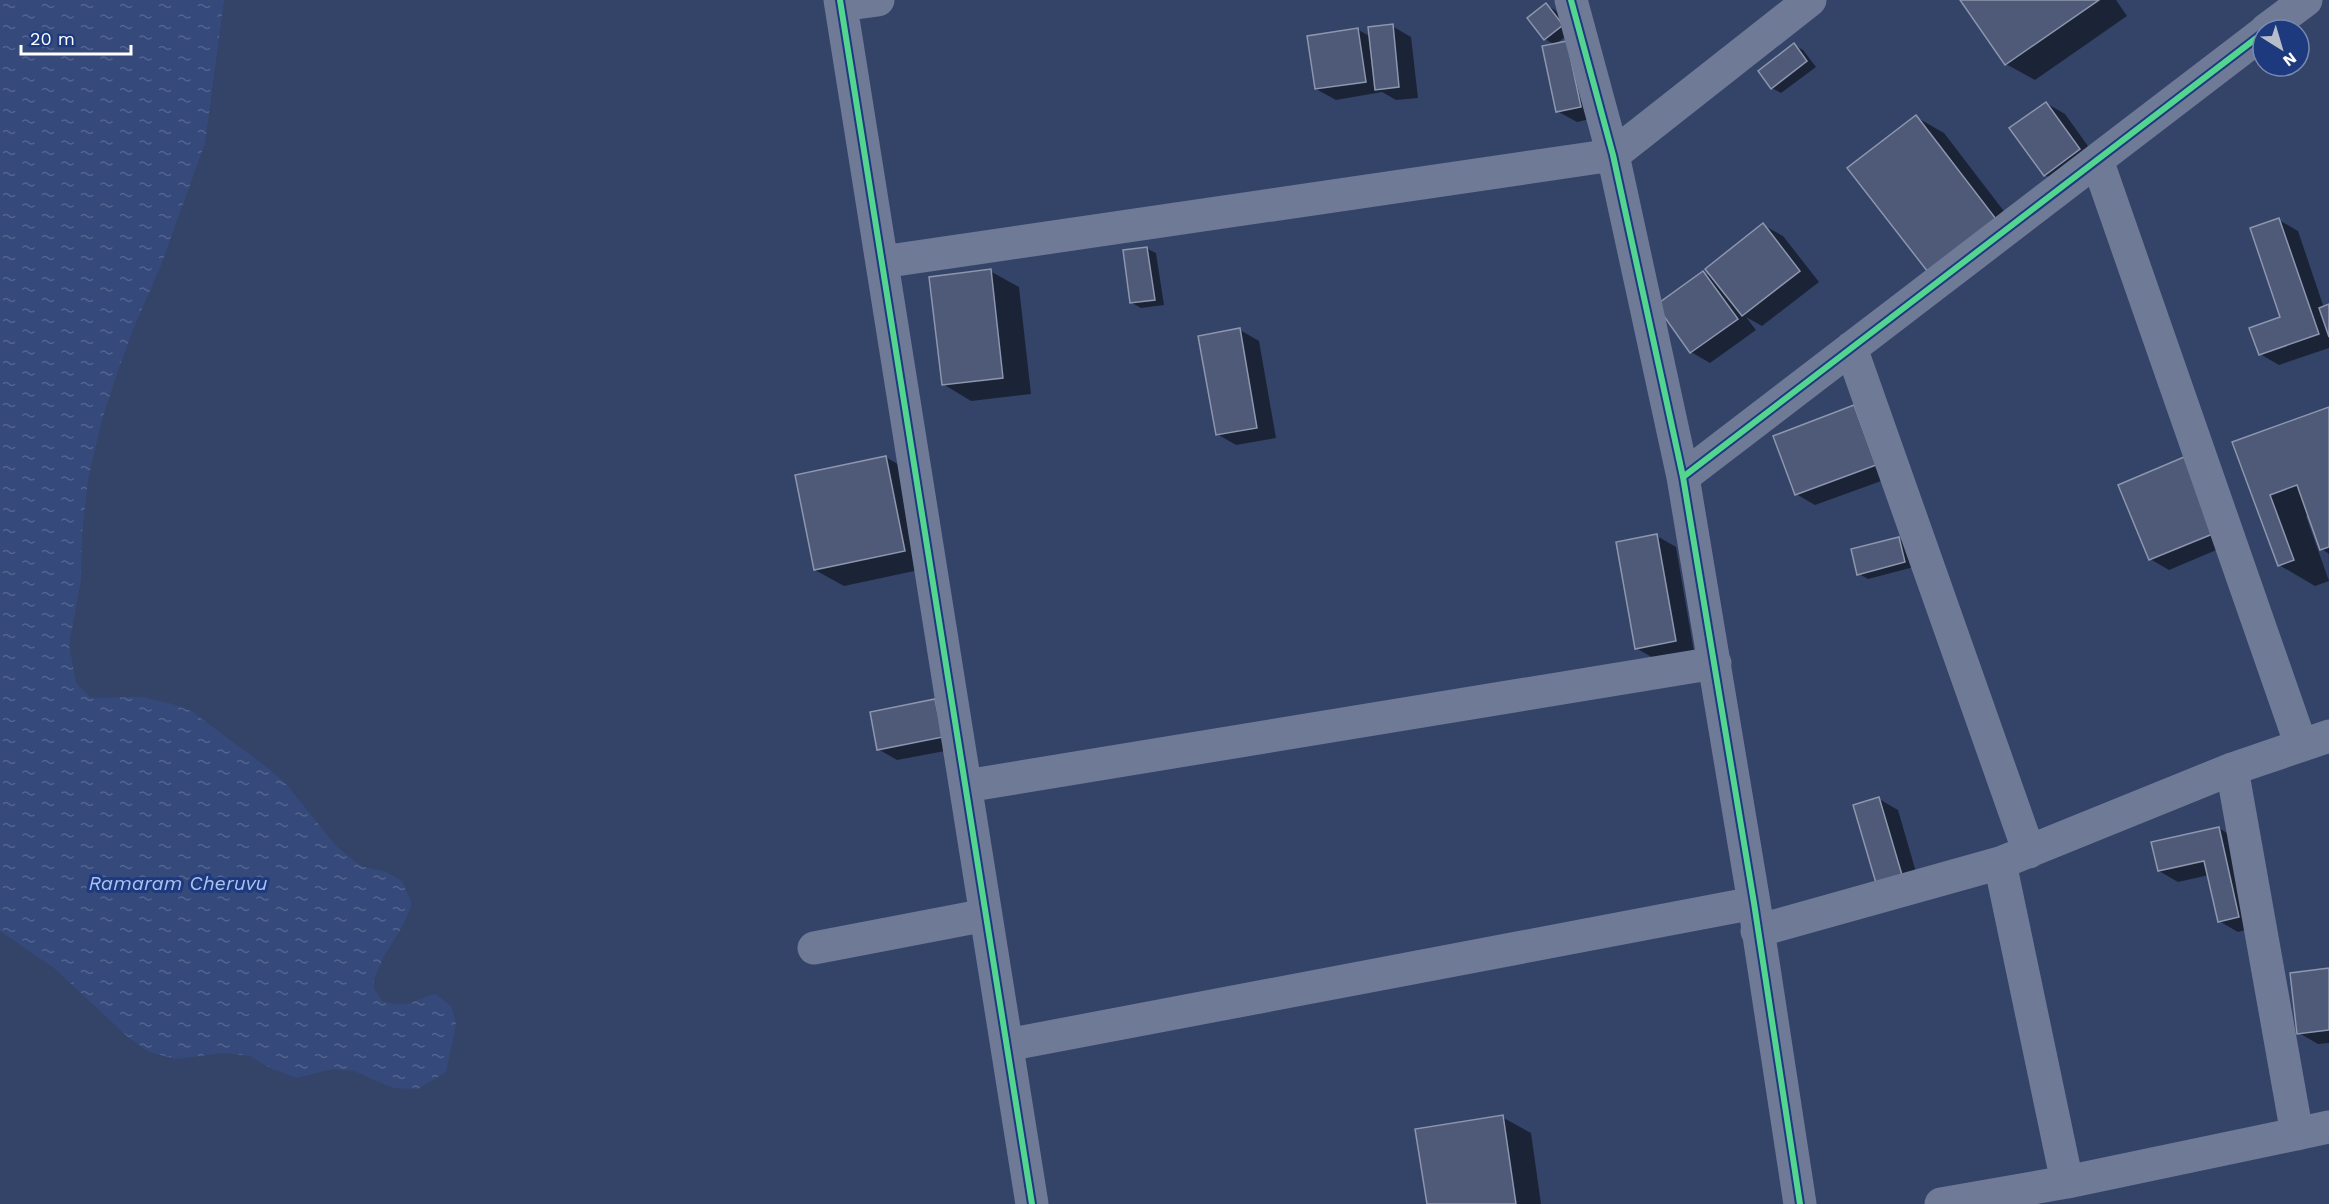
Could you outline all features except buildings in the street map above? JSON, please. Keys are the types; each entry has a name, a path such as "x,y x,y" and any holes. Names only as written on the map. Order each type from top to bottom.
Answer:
{"street":[{"path":"878,0 841,3 1032,1204"},
{"path":"1570,0 1613,155 1683,477 1800,1204"},
{"path":"882,262 1613,155 1810,0"},
{"path":"2282,18 2306,0"},
{"path":"1683,477 2251,42"},
{"path":"1007,1045 1755,917 2014,858 2232,769 2315,741 2097,160"},
{"path":"1851,348 2014,858 2067,1182"},
{"path":"966,786 1714,663"},
{"path":"2232,769 2297,1134"},
{"path":"814,948 986,915"},
{"path":"1941,1204 2067,1182 2329,1127"}],"water":[{"name":"Ramaram Cheruvu","path":"0,0 224,0 205,143 161,265 134,327 101,423 88,479 82,533 81,579 69,645 76,683 91,698 141,697 191,711 286,784 336,846 360,866 386,872 402,881 412,904 402,927 385,954 374,979 374,989 382,1001 398,1004 409,1003 435,994 451,1006 456,1024 446,1072 418,1089 393,1088 354,1071 333,1069 296,1078 268,1067 250,1056 224,1053 176,1059 149,1052 128,1037 54,968 0,931"}],"cycle path":[{"path":"840,0 1032,1204"},
{"path":"1571,0 1613,155 1683,477 1754,903 1800,1204"},
{"path":"1683,477 2251,42"}]}
